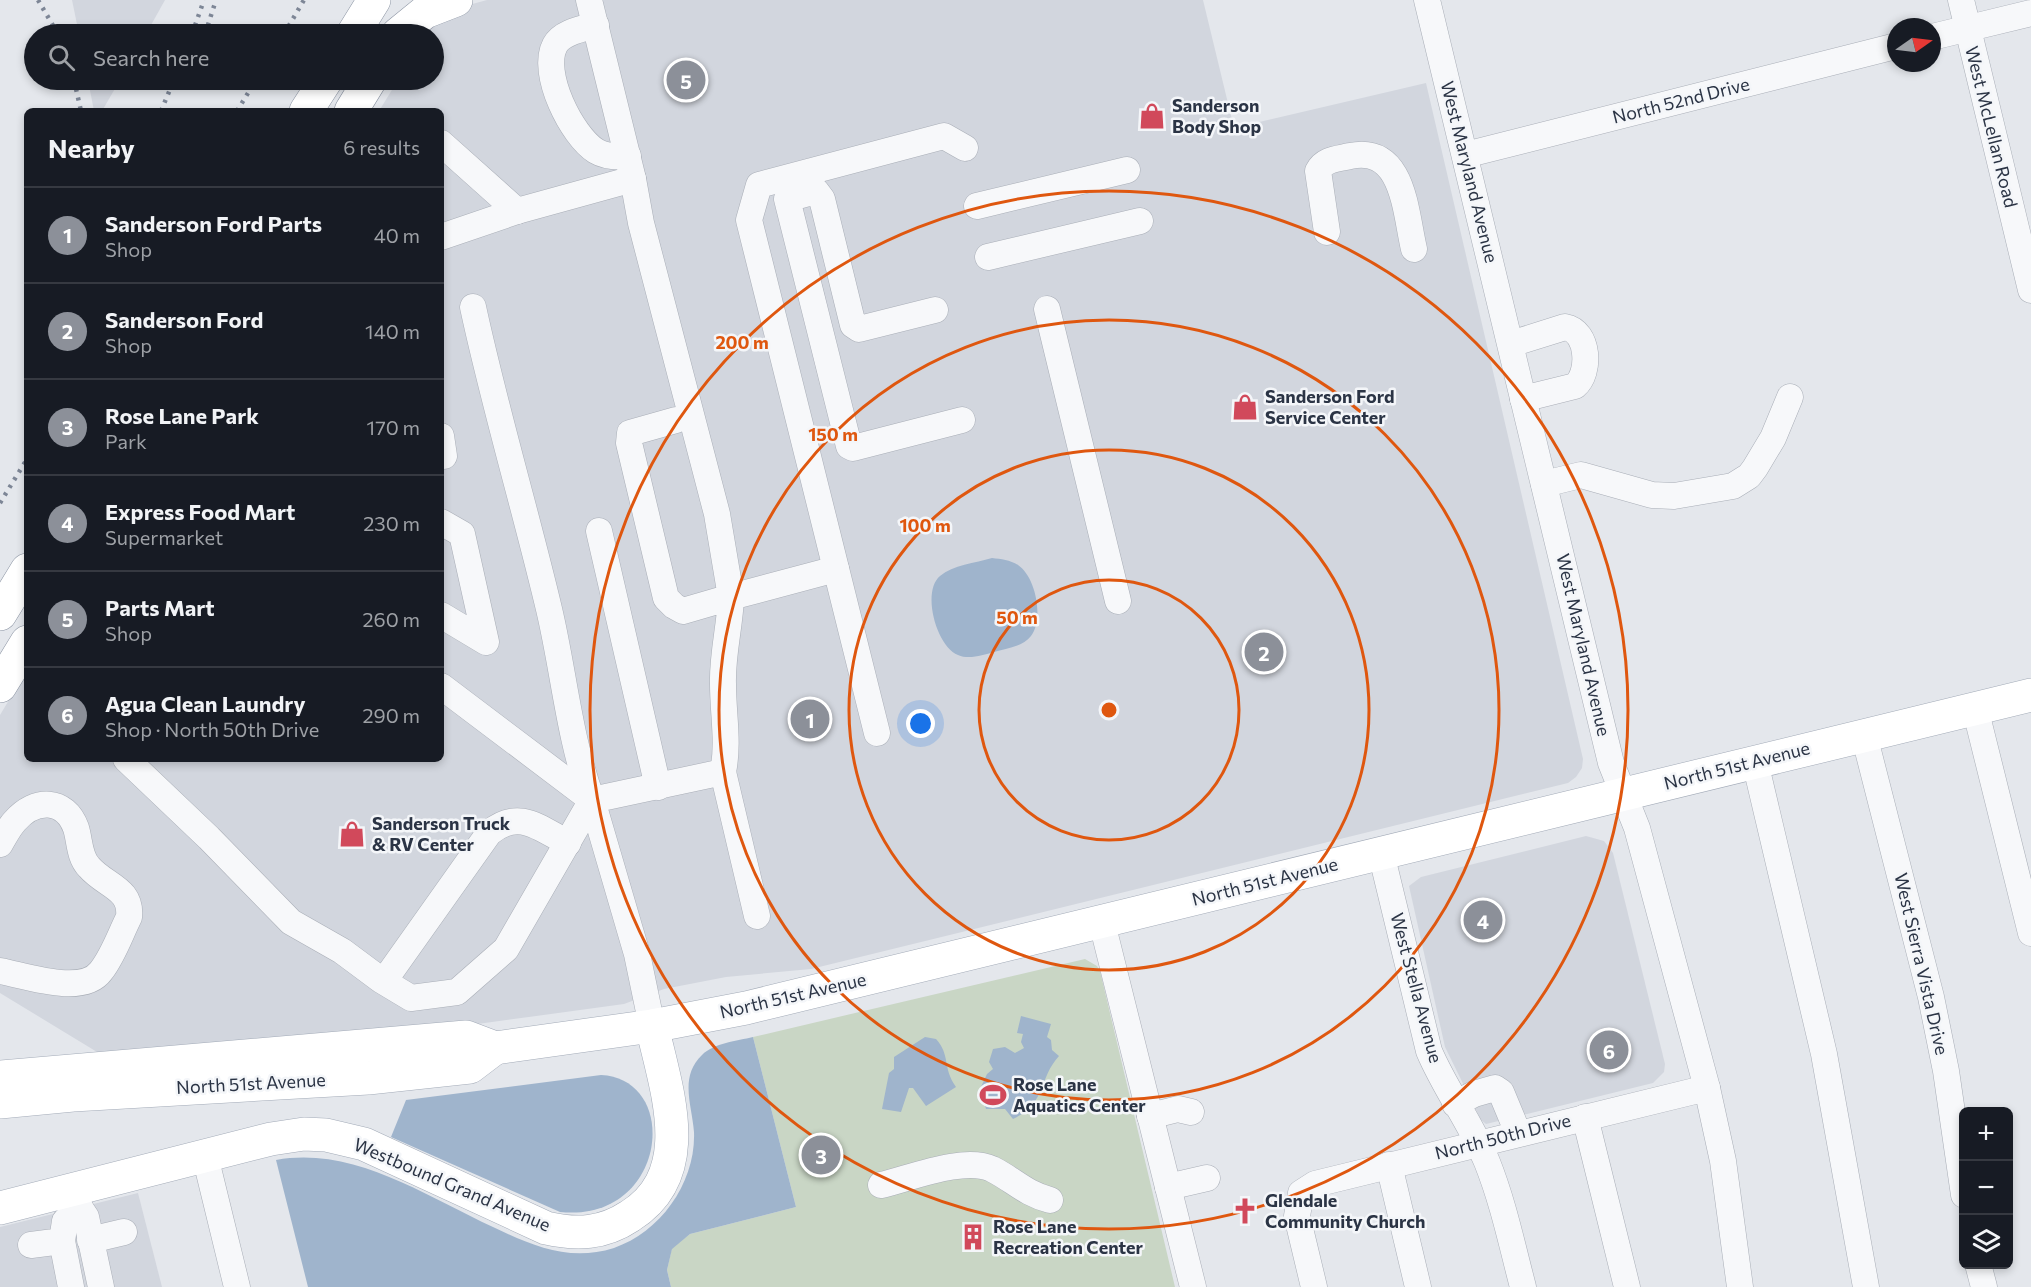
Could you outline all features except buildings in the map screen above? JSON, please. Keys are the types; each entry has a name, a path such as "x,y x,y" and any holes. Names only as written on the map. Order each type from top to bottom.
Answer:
{"main road":[{"path":"359,24 374,0"},
{"path":"403,24 417,0"},
{"path":"410,24 425,12 456,0"},
{"path":"308,108 320,90"},
{"path":"353,108 364,90"},
{"path":"0,614 24,575"},
{"path":"0,686 24,647"},
{"name":"North 51st Avenue","path":"0,1077 466,1037 495,1048 652,1026 746,1008 2031,694"},
{"name":"Westbound Grand Avenue","path":"0,1208 77,1199 205,1156 288,1136 326,1135 372,1147 546,1228 578,1233 605,1229 644,1206 659,1187 670,1161 672,1124 652,1026"},
{"name":"North 51st Avenue","path":"0,1102 73,1095 368,1078 470,1067 495,1048"}],"street":[{"path":"589,0 630,168 641,224 717,514 731,597 730,621 724,649 723,686 727,752 723,772 758,916"},
{"name":"West Maryland Avenue","path":"1427,0 1611,763 1636,828 1707,1088 1723,1161 1740,1287"},
{"name":"West McLellan Road","path":"1960,0 2030,283"},
{"path":"1941,35 2031,13"},
{"path":"596,25 569,33 555,44 550,62 552,80 584,142 598,153 613,157 630,168"},
{"name":"North 52nd Drive","path":"1466,155 1887,48"},
{"path":"878,733 749,220 759,185 944,136 965,148"},
{"path":"444,146 518,211"},
{"path":"1327,232 1318,171 1321,165 1330,160 1360,154 1378,156 1388,163 1396,175 1414,249"},
{"path":"444,236 518,211 630,168"},
{"path":"978,206 1127,170"},
{"path":"935,310 859,329 853,326 822,199 816,191 787,199 849,446 853,448 962,420"},
{"path":"988,258 1140,221"},
{"path":"473,307 492,393 550,610 581,770 637,954 652,1026"},
{"path":"1047,309 1118,601"},
{"path":"1511,344 1565,327 1575,333 1584,349 1584,372 1580,382 1575,386 1523,399"},
{"path":"1544,484 1581,475 1652,495 1674,496 1733,486 1749,476 1755,468 1773,438 1790,398"},
{"path":"676,420 637,429 630,433 629,443 666,598 674,606 683,611 836,569"},
{"path":"444,524 462,534 486,642 444,617"},
{"path":"599,531 658,787"},
{"path":"444,688 592,800 723,772"},
{"path":"1975,708 2031,933"},
{"name":"West Sierra Vista Drive","path":"1864,735 1931,996 1946,1071 1959,1161"},
{"path":"129,762 209,838 291,922 342,951 411,998 457,992 506,949 592,800"},
{"path":"1755,762 1824,1054 1866,1287"},
{"path":"0,844 15,820 30,808 45,803 58,804 69,814 75,827 82,857 88,867 121,890 130,908 129,917 101,971 90,983 70,984 0,971"},
{"path":"384,981 489,833 500,824 516,820 530,823 568,843"},
{"name":"West Stella Avenue","path":"1381,853 1429,1051 1486,1160 1504,1209 1522,1287"},
{"path":"1102,922 1193,1287"},
{"path":"1455,1104 1474,1094 1495,1088 1501,1092 1518,1133"},
{"name":"North 50th Drive","path":"1314,1287 1297,1216 1301,1193 1315,1184 1707,1088"},
{"path":"1150,1116 1178,1109 1191,1112"},
{"path":"1585,1117 1627,1287"},
{"path":"205,1156 237,1287"},
{"path":"881,1185 966,1164 989,1168 1031,1195 1050,1200"},
{"path":"1389,1165 1418,1287"},
{"path":"1168,1187 1207,1178"},
{"path":"77,1199 86,1217 101,1287"},
{"path":"71,1287 62,1240 65,1221 77,1199"},
{"path":"90,1240 124,1232"},
{"path":"31,1245 62,1240"},
{"path":"1979,1269 1984,1287"}],"shaded area":[{"path":"72,0 165,0 152,24 77,24"},
{"path":"487,0 1203,0 1234,128 1426,83 1583,759 1582,768 1576,777 1568,783 811,969 726,977 664,989 624,1004 463,1026 102,1055 0,993 0,715 24,675 24,762 444,762 444,108 381,108 392,90 444,90 444,24 431,24 435,17 443,12"},
{"path":"90,90 114,90 104,108 93,108"},
{"path":"1586,836 1604,841 1613,853 1665,1064 1664,1072 1653,1083 1486,1124 1481,1120 1445,1047 1409,886 1421,877"},
{"path":"138,1193 162,1287 0,1287 0,1227"}],"green space":[{"path":"1085,959 1097,966 1100,971 1175,1287 671,1287 667,1270 672,1248 690,1234 796,1207 753,1037"}],"water":[{"path":"992,558 1015,563 1029,579 1036,599 1035,629 1028,640 1019,645 981,656 958,655 950,650 938,631 932,606 934,584 940,576 951,569"},
{"path":"1021,1016 1051,1024 1047,1037 1051,1040 1052,1050 1059,1056 1052,1065 1032,1106 1013,1119 1005,1109 986,1109 980,1089 987,1074 993,1069 989,1062 993,1049 1005,1047 1015,1053 1024,1048 1021,1042 1023,1034 1017,1033"},
{"path":"753,1037 796,1207 690,1234 672,1249 667,1270 671,1287 308,1287 276,1160 305,1158 333,1160 361,1167 415,1188 508,1234 552,1250 582,1253 614,1248 647,1230 672,1203 682,1186 693,1151 694,1132 689,1082 695,1064 702,1055 713,1048"},
{"path":"925,1037 936,1039 941,1045 949,1073 956,1087 926,1106 913,1088 909,1088 901,1112 882,1109 889,1073 894,1069 894,1057"},
{"path":"601,1075 627,1082 644,1100 652,1123 651,1149 641,1175 623,1196 596,1209 560,1212 391,1137 406,1100"}],"railway":[{"path":"38,0 52,24"},
{"path":"196,24 204,0"},
{"path":"208,24 216,0"},
{"path":"290,24 304,0"},
{"path":"76,90 80,108"},
{"path":"162,108 170,90"},
{"path":"239,108 250,90"},
{"path":"0,503 24,464"}],"place":[{"name":"Parts Mart","path":"686,80"},
{"name":"Sanderson Body Shop","path":"1152,116"},
{"name":"Sanderson Ford Service Center","path":"1245,407"},
{"name":"Sanderson Ford","path":"1264,652"},
{"name":"Sanderson Ford Parts","path":"810,719"},
{"name":"Sanderson Truck & RV Center","path":"352,834"},
{"name":"Express Food Mart","path":"1483,920"},
{"name":"Agua Clean Laundry","path":"1609,1050"},
{"name":"Rose Lane Aquatics Center","path":"993,1095"},
{"name":"Rose Lane Park","path":"821,1155"},
{"name":"Glendale Community Church","path":"1245,1211"},
{"name":"Rose Lane Recreation Center","path":"973,1237"}]}
